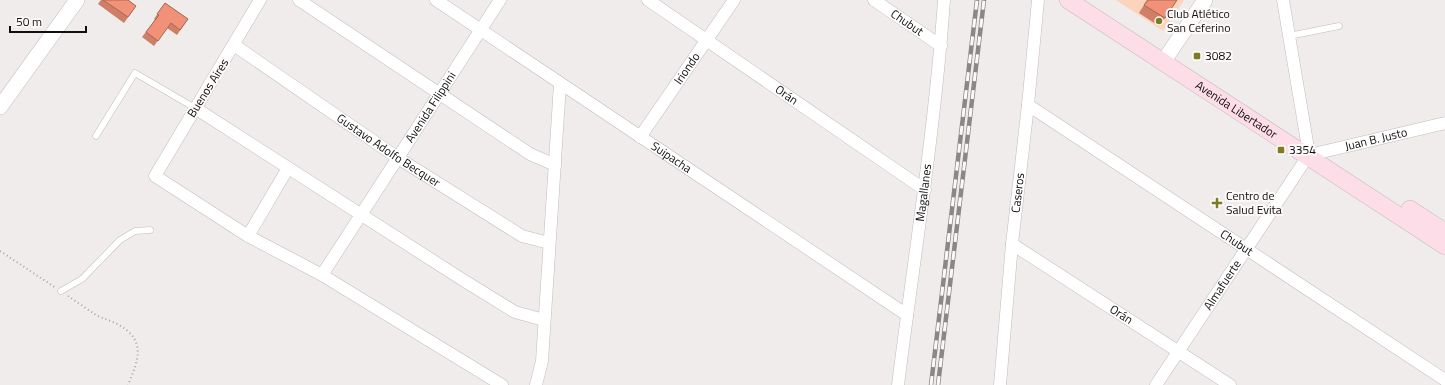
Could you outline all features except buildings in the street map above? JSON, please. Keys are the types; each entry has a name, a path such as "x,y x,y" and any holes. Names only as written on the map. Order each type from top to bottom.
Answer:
{"main road":[{"name":"Avenida Libertador","path":"1068,0 1167,57 1312,150 1445,232"},
{"name":"Avenida Libertador","path":"1089,0 1167,57"},
{"name":"Avenida Libertador","path":"1312,150 1445,246"}],"street":[{"path":"0,108 77,0"},
{"name":"Buenos Aires","path":"248,236 155,176 260,0"},
{"path":"299,0 530,154 554,165"},
{"name":"Suipacha","path":"436,0 907,315"},
{"name":"Avenida Filippini","path":"322,275 500,0"},
{"name":"Orán","path":"648,0 924,190"},
{"name":"Iriondo","path":"640,137 734,0"},
{"name":"Chubut","path":"874,0 941,46"},
{"name":"Magallanes","path":"898,385 924,190 941,46 944,0"},
{"name":"Caseros","path":"1002,384 1012,244 1028,106 1038,0"},
{"path":"1167,57 1205,0"},
{"path":"1284,0 1312,150"},
{"name":"Gustavo Adolfo Becquer","path":"234,45 398,158 522,236 549,243"},
{"path":"536,385 542,361 560,84"},
{"name":"Chubut","path":"1028,106 1445,380"},
{"path":"195,108 515,312 544,320"},
{"name":"Juan B. Justo","path":"1312,150 1445,123"},
{"name":"Almafuerte","path":"1156,385 1312,150"},
{"path":"288,168 248,236 322,275 502,385"},
{"name":"Orán","path":"1012,244 1230,385"}],"lane":[{"path":"1290,36 1339,26"},
{"path":"96,136 135,73 195,108"},
{"path":"60,291 82,278 120,240 135,231 150,230"}],"path":[{"path":"128,385 137,362 137,346 133,335"}],"shaded area":[{"name":"Club Atlético San Ceferino","path":"1116,0 1184,0 1163,31"}],"railway":[{"path":"931,385 977,0"},
{"path":"938,385 984,0"}],"place":[{"name":"Club Atlético San Ceferino","path":"1159,21"},
{"name":"3082","path":"1197,56"},
{"name":"3354","path":"1281,150"},
{"name":"Centro de Salud Evita","path":"1217,203"}]}
